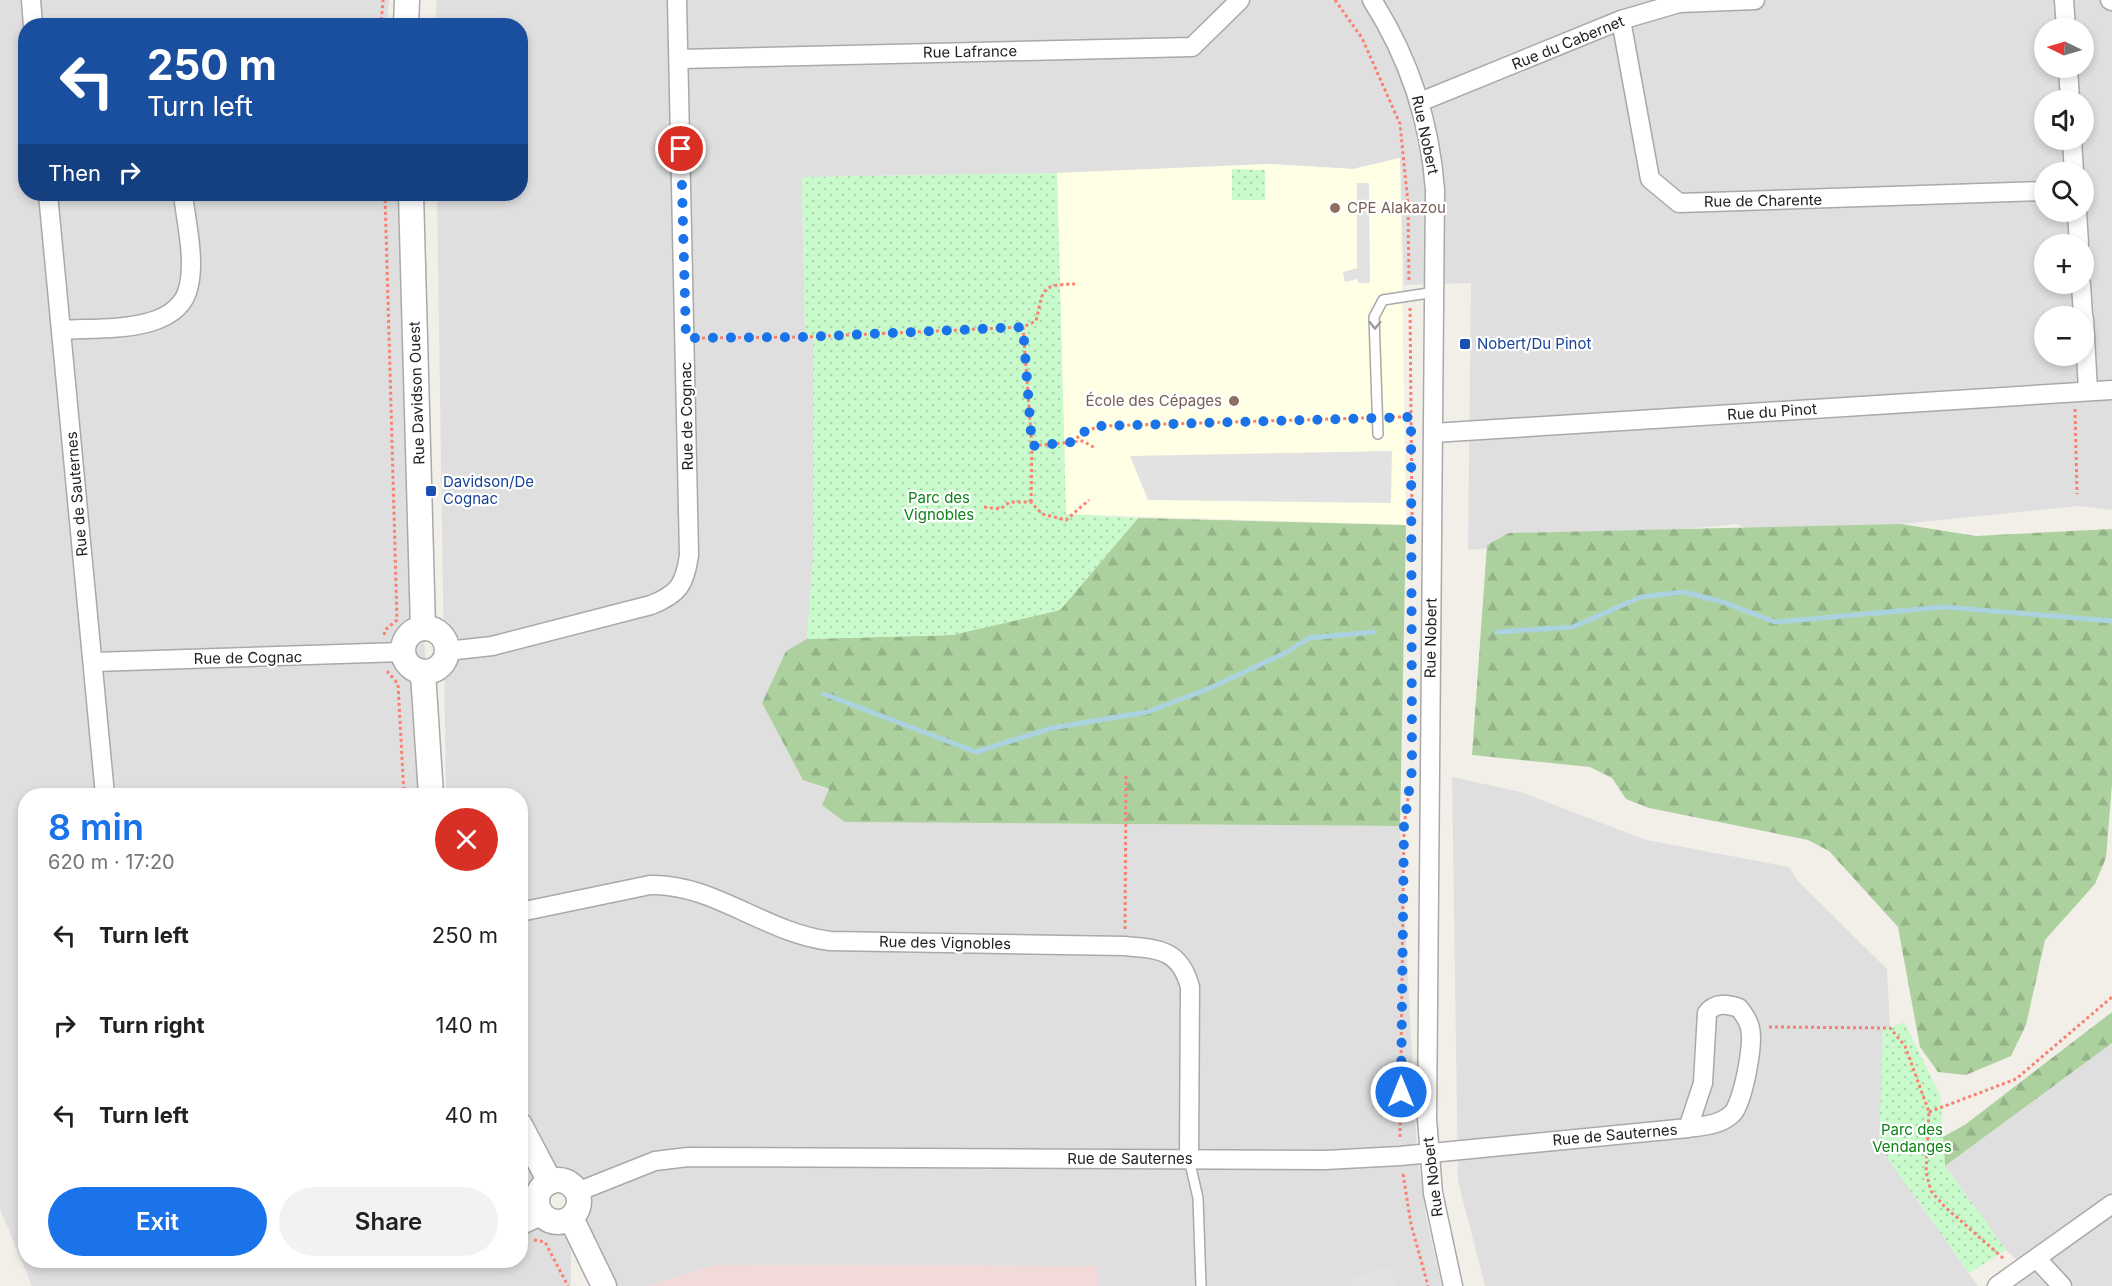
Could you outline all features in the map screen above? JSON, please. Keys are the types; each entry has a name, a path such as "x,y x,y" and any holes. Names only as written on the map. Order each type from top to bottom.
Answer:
{"street":[{"path":"31,0 32,18"},
{"path":"406,18 407,0"},
{"name":"Rue de Cognac","path":"447,651 492,646 651,605 669,598 680,588 687,571 689,555 686,338 677,0"},
{"name":"Rue Lafrance","path":"680,59 1192,47 1240,0"},
{"name":"Rue Nobert","path":"1372,0 1410,72 1420,102 1434,180 1428,1153 1432,1193 1453,1286"},
{"name":"Rue du Cabernet","path":"1420,102 1621,20 1679,3 1755,0"},
{"path":"2064,0 2065,18"},
{"name":"Rue de Charente","path":"1621,20 1650,179 1679,203 2034,191"},
{"name":"Rue de Sauternes","path":"49,201 104,788"},
{"path":"62,330 161,321 183,302 189,286 190,270 184,201"},
{"name":"Rue Davidson Ouest","path":"411,201 423,628"},
{"path":"2081,391 2082,366"},
{"name":"Rue du Pinot","path":"1433,433 2112,390"},
{"path":"423,628 440,634 447,651 443,664 437,669 423,673 413,670 405,662 393,659 407,636 423,628"},
{"name":"Rue de Cognac","path":"94,662 393,659"},
{"path":"423,673 431,788"},
{"name":"Rue des Vignobles","path":"528,910 650,885 668,885 704,894 771,925 809,938 830,941 1125,946 1160,950 1180,963 1190,987 1189,1159"},
{"name":"Rue de Sauternes","path":"577,1192 655,1161 688,1157 1325,1160 1400,1156 1688,1128 1723,1120 1740,1104 1746,1079 1750,1027 1739,1008 1731,1005 1712,1006 1707,1013 1703,1083 1688,1128"},
{"path":"528,1140 550,1182"},
{"path":"566,1181 577,1192 579,1206 571,1218 556,1222 543,1215 538,1206 538,1197 542,1188 550,1182 566,1181"},
{"path":"1997,1286 2112,1204"},
{"path":"528,1227 543,1215"},
{"path":"571,1218 604,1286"},
{"path":"2037,1259 2062,1286"}],"lane":[{"path":"1378,434 1374,317 1383,300 1410,294 1435,292"},
{"path":"1189,1159 1198,1198 1201,1286"}],"path":[{"path":"382,18 383,0"},
{"path":"1335,0 1362,38 1400,124 1408,204 1412,528"},
{"path":"384,635 384,630 397,620 385,201"},
{"path":"686,338 805,337 1023,327 1036,321 1043,291 1051,285 1075,284"},
{"path":"1023,327 1032,446 1031,502 1042,514 1066,520 1089,500"},
{"path":"2077,494 2081,391"},
{"path":"1072,442 1084,432 1100,426 1411,417"},
{"path":"1032,446 1083,441 1095,448"},
{"path":"984,507 999,509 1010,502 1031,502"},
{"path":"393,659 385,670 398,684 404,788"},
{"path":"1125,946 1126,775"},
{"path":"1411,781 1404,826 1400,1156 1412,1224 1428,1286"},
{"path":"1929,1112 2016,1079 2112,998"},
{"path":"1750,1027 1890,1028 1905,1046 1929,1112 1926,1172 1932,1191 1965,1226 2020,1271"},
{"path":"528,1234 533,1240 545,1242 568,1286"}],"shaded area":[{"path":"0,0 389,0 388,18 18,18 18,201 405,201 431,788 18,788 18,1252 0,1209"},
{"path":"437,0 2112,0 2112,510 2079,506 1901,524 1856,537 1774,543 1737,524 1468,550 1471,283 1404,285 1400,158 1353,169 1270,164 1057,173 802,177 805,336 813,336 813,558 807,639 786,651 762,703 803,780 829,790 845,822 1400,826 1417,1151 1426,1217 1442,1286 1098,1286 1098,1266 714,1265 650,1286 618,1286 528,1112 528,788 446,788 437,201 528,201 528,18 436,18"},
{"name":"École des Cépages","path":"1400,158 1406,525 1066,514 1057,173 1270,164 1353,169"},
{"path":"1357,183 1369,183 1370,283 1358,283 1358,279 1345,282 1343,272 1357,268"},
{"path":"1392,451 1391,503 1148,500 1130,456"},
{"path":"1452,777 1521,792 1646,840 1789,867 1797,880 1887,969 1890,1028 1884,1028 1879,1146 1978,1286 1485,1286 1458,1181"},
{"path":"2112,1043 2112,1286 1997,1286 2024,1266 2006,1250 1945,1166"},
{"path":"528,1146 542,1188 538,1197 538,1206 549,1220 556,1222 571,1218 571,1286 32,1286 25,1268 528,1268"},
{"path":"714,1265 1098,1266 1098,1286 650,1286"},
{"path":"1390,1267 1395,1286 1352,1286 1350,1278"}],"green space":[{"path":"1232,169 1265,170 1265,200 1232,200"},
{"name":"Parc des Vignobles","path":"1057,173 1066,514 1138,518 1060,610 952,635 807,639 813,558 813,337 805,337 802,177"},
{"path":"1138,518 1406,525 1400,826 845,822 822,805 829,789 803,780 762,703 786,651 807,639 952,635 1060,610"},
{"path":"1901,524 1976,536 2112,529 2112,784 2106,858 2095,884 2045,940 2026,1025 2011,1056 1966,1075 1938,1072 1920,1047 1898,927 1829,851 1808,840 1649,808 1626,799 1612,778 1590,767 1472,755 1487,545 1509,533"},
{"path":"2112,1012 2112,1043 1945,1166 1943,1137 1966,1124"},
{"name":"Parc des Vendanges","path":"1904,1022 1940,1095 1945,1166 2006,1250 1969,1273 1879,1146 1883,1028 1890,1028"}],"waterway":[{"path":"1497,632 1573,627 1641,597 1684,592 1723,602 1775,622 1944,607 2112,621"},
{"path":"824,694 976,752 1052,728 1147,712 1208,689 1285,653 1309,638 1373,632"}],"place":[{"name":"CPE Alakazou","path":"1335,208"},
{"name":"Nobert/Du Pinot","path":"1465,344"},
{"name":"École des Cépages","path":"1234,401"},
{"name":"Davidson/De Cognac","path":"431,491"}],"route":[{"path":"681,149 686,338 805,337 1023,327 1032,446 1072,442 1084,432 1100,426 1411,417 1412,770 1404,826 1401,1092"}]}
